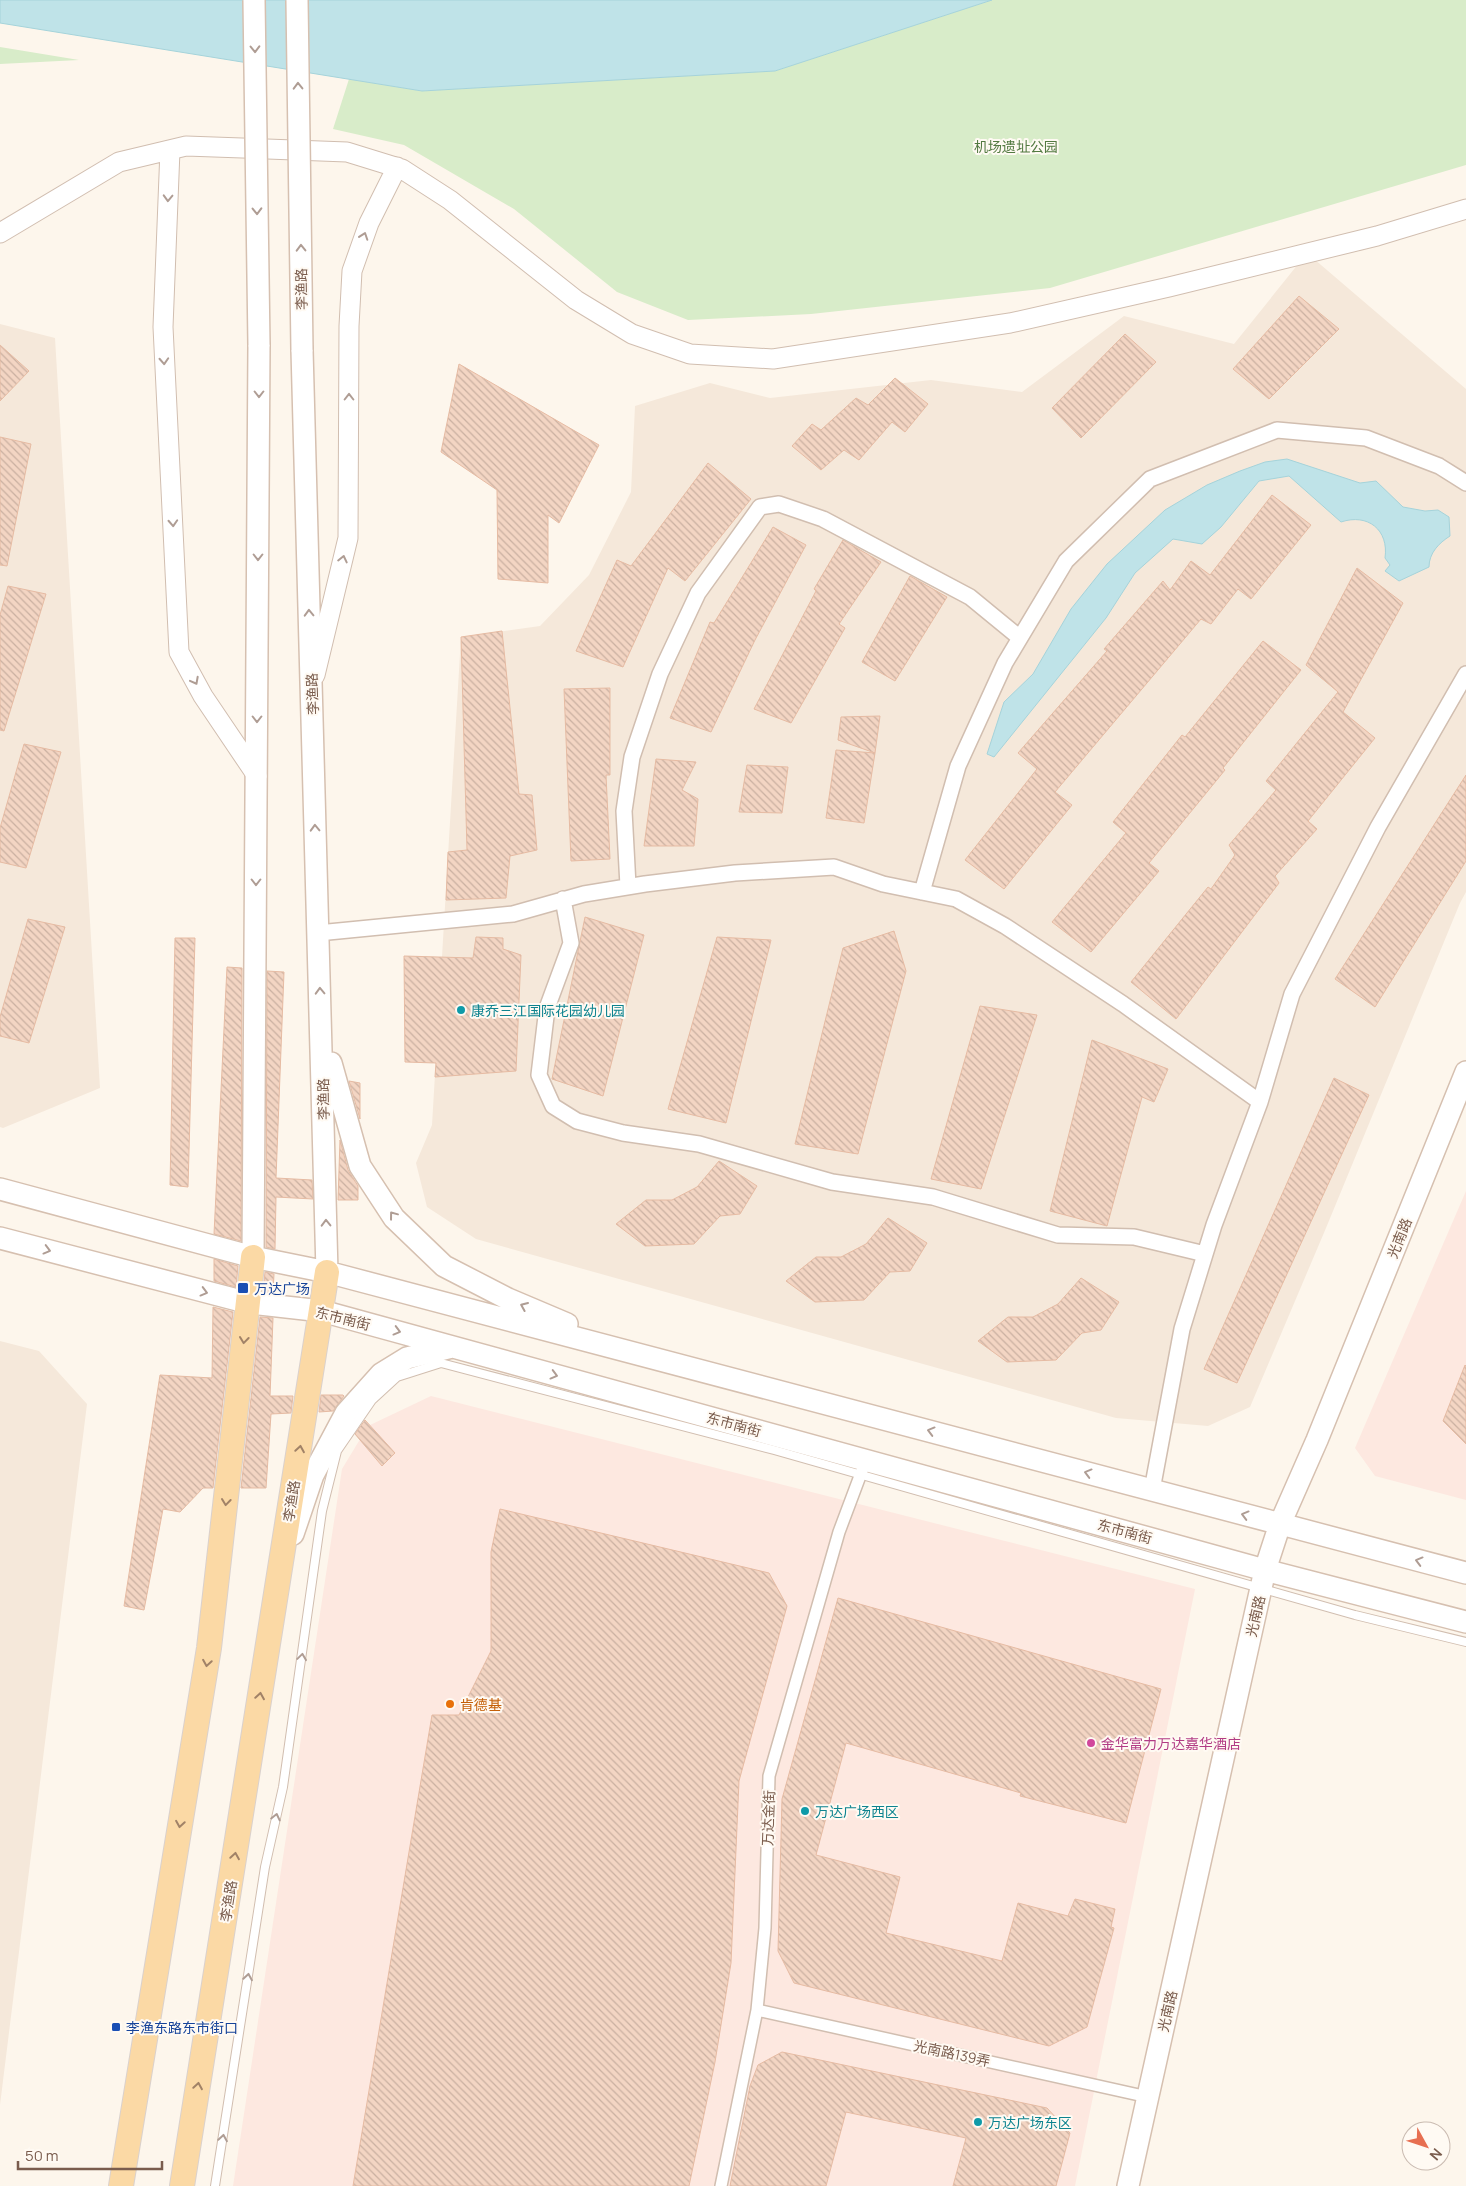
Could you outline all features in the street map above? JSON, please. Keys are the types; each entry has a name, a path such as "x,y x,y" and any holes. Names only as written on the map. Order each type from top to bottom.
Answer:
{"main road":[{"path":"121,2186 209,1648 253,1257 259,346 254,0"},
{"name":"李渔路","path":"182,2186 327,1272 302,350 297,0"},
{"path":"321,1022 338,1093 360,1166 394,1218 444,1266 508,1299 633,1353"},
{"name":"光南路","path":"1128,2186 1263,1579 1280,1524 1317,1440 1466,1072"},
{"path":"0,1189 253,1257 327,1272 1466,1573"},
{"name":"东市南街","path":"0,1238 249,1303 322,1311 863,1467 1263,1579 1466,1622"},
{"path":"280,1570 313,1475 346,1414 381,1374 407,1358 452,1347"}],"street":[{"path":"0,233 119,162 186,146 347,152 397,168 450,200 576,300 632,334 690,354 773,359 1010,323 1358,241 1466,209"},
{"path":"170,150 163,327 179,652 203,696 256,776"},
{"path":"312,691 348,538 349,326 352,271 369,223 397,168"},
{"path":"922,892 958,766 1006,663 1066,561 1150,478 1277,430 1366,438 1439,466 1466,483"},
{"path":"628,886 624,811 632,757 660,674 698,593 760,507 779,504 823,520 970,597 1020,638"},
{"path":"1152,1490 1182,1329 1206,1254 1260,1102 1292,994 1378,827 1466,674"},
{"path":"318,933 513,914 564,899 628,886 735,873 834,868 883,884 956,899 1005,926 1122,1004 1260,1102"},
{"path":"564,899 571,943 547,1008 539,1075 553,1106 577,1121 623,1133 699,1144 832,1182 932,1197 1058,1235 1134,1237 1206,1254"},
{"name":"万达金街","path":"721,2186 757,2010 764,1928 769,1776 839,1532 863,1467"},
{"name":"光南路139弄","path":"757,2010 1148,2097"}],"lane":[{"path":"215,2186 265,1867 284,1787 322,1511 338,1451 372,1400 398,1377 440,1363 863,1467"},
{"path":"1263,1579 1355,1615 1466,1642"}],"shaded area":[{"path":"1307,253 1466,389 1466,892 1250,1407 1208,1426 1116,1418 476,1239 427,1207 416,1163 432,1125 461,637 540,626 589,575 631,492 635,406 710,383 770,398 931,380 1022,392 1124,316 1234,344"},
{"path":"0,324 55,338 100,1088 3,1128 0,1127"},
{"path":"1466,1191 1466,1500 1375,1476 1355,1448"},
{"path":"0,1341 39,1351 87,1404 0,2105"},
{"path":"431,1396 1195,1589 1075,2186 233,2186 342,1469 368,1426"}],"green space":[{"name":"机场遗址公园","path":"992,0 1466,0 1466,165 1050,288 811,314 688,320 617,292 514,209 404,145 333,129 349,79 422,91 775,71"},
{"path":"0,47 79,60 0,64"}],"water":[{"path":"0,0 992,0 775,71 422,91 0,23"},
{"path":"1287,459 1360,483 1376,481 1403,507 1425,511 1438,510 1449,517 1450,536 1435,549 1429,562 1429,567 1399,581 1385,571 1390,565 1385,558 1384,539 1375,526 1360,520 1341,522 1289,476 1259,481 1221,527 1202,544 1173,539 1135,573 1106,618 994,757 987,754 1004,702 1033,674 1071,609 1107,564 1165,510 1207,485 1265,462"}],"building":[{"path":"1299,296 1339,329 1269,399 1233,369"},
{"path":"1125,334 1156,362 1081,438 1052,408"},
{"path":"0,345 29,371 0,401"},
{"path":"459,364 599,445 559,523 548,515 548,583 498,579 497,490 441,452"},
{"path":"895,378 928,404 905,432 892,422 859,460 844,450 821,470 792,446 812,424 821,430 856,398 868,405"},
{"path":"0,437 31,444 7,566 0,565"},
{"path":"708,463 751,499 685,581 668,568 623,667 576,651 617,560 631,566"},
{"path":"1272,495 1311,525 1251,599 1238,589 1211,624 1201,619 1055,792 1072,805 1004,889 965,860 1037,769 1018,753 1107,651 1104,649 1163,581 1170,590 1191,561 1210,575"},
{"path":"773,527 806,545 755,640 711,732 670,718 710,622 714,623"},
{"path":"843,540 881,562 839,624 845,628 791,723 754,709 816,591 814,589"},
{"path":"1357,568 1403,603 1343,712 1375,738 1308,821 1317,829 1275,876 1279,883 1176,1019 1131,982 1208,887 1211,889 1235,855 1229,845 1276,790 1266,781 1338,692 1306,665"},
{"path":"910,576 947,597 895,681 862,662"},
{"path":"8,586 46,594 4,731 0,730 0,615"},
{"path":"502,631 519,794 532,795 537,850 510,856 506,898 446,900 448,852 467,850 461,637"},
{"path":"1263,641 1301,670 1223,768 1225,770 1149,863 1159,871 1091,952 1052,922 1126,833 1113,822 1182,735 1185,737"},
{"path":"610,688 610,775 606,775 610,859 571,861 564,689"},
{"path":"880,716 875,753 838,740 841,717"},
{"path":"24,744 61,752 26,868 0,862 0,828"},
{"path":"836,750 875,753 864,823 826,818"},
{"path":"656,759 696,762 682,790 698,799 694,846 644,846"},
{"path":"747,765 788,767 782,813 739,812"},
{"path":"1466,775 1466,861 1375,1007 1335,979"},
{"path":"585,917 644,935 603,1096 552,1079"},
{"path":"28,919 65,927 29,1043 0,1036 0,1017"},
{"path":"894,931 906,971 858,1154 795,1144 843,948"},
{"name":"康乔三江国际花园幼儿园","path":"476,937 503,938 503,949 521,955 516,1071 435,1077 436,1063 405,1062 404,956 473,958"},
{"path":"717,937 771,940 726,1123 668,1109"},
{"path":"175,938 195,938 188,1187 170,1185"},
{"path":"227,967 242,968 241,1241 214,1234"},
{"path":"267,971 284,972 276,1178 312,1180 313,1199 276,1197 275,1249 266,1247"},
{"path":"980,1006 1037,1015 981,1189 931,1179"},
{"path":"1092,1040 1168,1069 1154,1102 1142,1097 1107,1226 1050,1211"},
{"path":"1334,1078 1369,1095 1237,1383 1204,1369"},
{"path":"349,1081 360,1083 360,1119"},
{"path":"340,1140 348,1170 358,1186 358,1200 338,1200"},
{"path":"719,1161 757,1186 740,1214 720,1216 694,1244 645,1246 616,1224 646,1200 672,1200 697,1187"},
{"path":"888,1218 927,1243 910,1271 890,1272 864,1300 815,1302 786,1281 816,1257 841,1257 866,1244"},
{"path":"214,1259 238,1266 236,1287 214,1281"},
{"path":"265,1272 274,1274 273,1293 263,1292"},
{"path":"1081,1278 1119,1302 1101,1330 1082,1333 1056,1360 1007,1362 978,1341 1008,1317 1033,1317 1058,1304"},
{"path":"213,1307 233,1312 213,1488 203,1488 180,1512 163,1509 144,1610 124,1606 160,1375 212,1378"},
{"path":"260,1317 273,1318 270,1396 293,1396 291,1413 271,1414 266,1488 241,1488"},
{"path":"1466,1366 1466,1444 1443,1421"},
{"path":"321,1395 344,1396 333,1411 319,1412"},
{"path":"365,1420 395,1453 382,1466 355,1434"},
{"path":"500,1509 769,1573 787,1606 739,1781 731,1963 715,2062 689,2186 353,2186 432,1715 459,1715 491,1651 491,1552"},
{"name":"万达广场西区","path":"838,1598 1161,1689 1126,1823 1020,1796 1021,1793 846,1743 816,1855 900,1877 886,1933 1002,1961 1018,1903 1068,1916 1075,1899 1115,1909 1111,1927 1114,1928 1087,2027 1049,2046 794,1983 778,1951 782,1799"},
{"name":"万达广场东区","path":"782,2052 1047,2108 1070,2133 1056,2186 953,2186 966,2138 846,2112 826,2186 730,2186 750,2086 758,2065"}],"place":[{"name":"康乔三江国际花园幼儿园","path":"461,1010"},
{"name":"万达广场","path":"243,1288"},
{"name":"肯德基","path":"450,1704"},
{"name":"金华富力万达嘉华酒店","path":"1091,1743"},
{"name":"万达广场西区","path":"805,1811"},
{"name":"李渔东路东市街口","path":"116,2027"},
{"name":"万达广场东区","path":"978,2122"}]}
